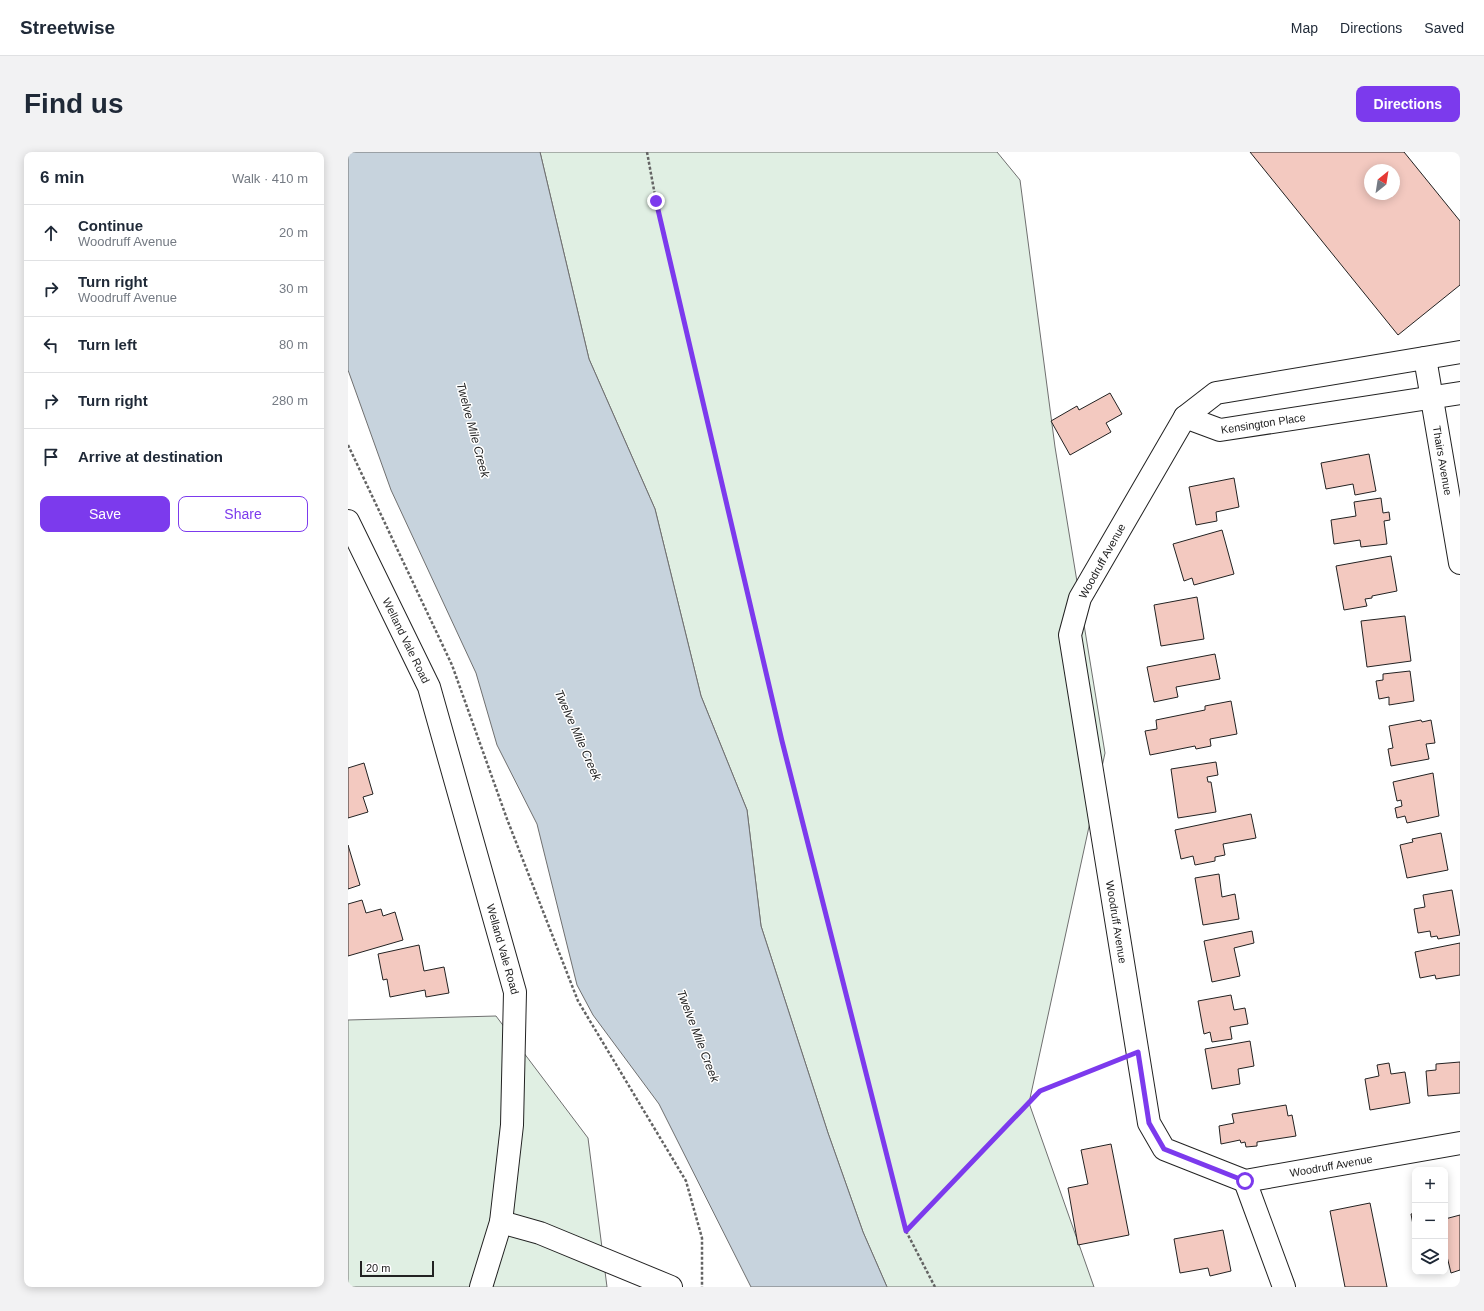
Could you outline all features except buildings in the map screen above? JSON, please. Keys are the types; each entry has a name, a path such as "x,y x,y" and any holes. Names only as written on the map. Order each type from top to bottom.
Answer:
{"street":[{"path":"1185,417 1216,393 1460,352"},
{"name":"Thairs Avenue","path":"1425,358 1460,563"},
{"name":"Kensington Place","path":"1185,417 1220,430 1460,393"},
{"name":"Woodruff Avenue","path":"1185,417 1080,598 1070,635 1149,1123 1164,1149 1245,1181 1460,1143"},
{"name":"Welland Vale Road","path":"348,522 429,687 515,992 512,1125 501,1222 481,1287"},
{"path":"1245,1181 1284,1287"},
{"path":"501,1222 540,1233 603,1258 661,1285"}],"path":[{"path":"647,152 656,201 782,741 906,1231 935,1287"},
{"path":"348,444 452,665 507,819 578,1001 686,1180 702,1238 702,1287"},
{"path":"906,1231 1040,1091 1138,1052"}],"green space":[{"path":"540,152 997,152 1020,180 1055,447 1105,753 1029,1103 1094,1287 887,1287 863,1232 828,1133 761,926 747,810 701,696 655,509 589,359"},
{"path":"496,1016 588,1138 607,1287 348,1287 348,1020"}],"water":[{"name":"Twelve Mile Creek","path":"348,152 540,152 589,359 655,509 701,696 747,810 761,926 828,1133 863,1232 887,1287 751,1287 659,1104 593,1015 577,985 537,824 497,745 476,673 391,490 348,370"}],"route":[{"path":"656,201 782,741 906,1231 1040,1091 1138,1052 1149,1123 1164,1149 1245,1181"}]}
